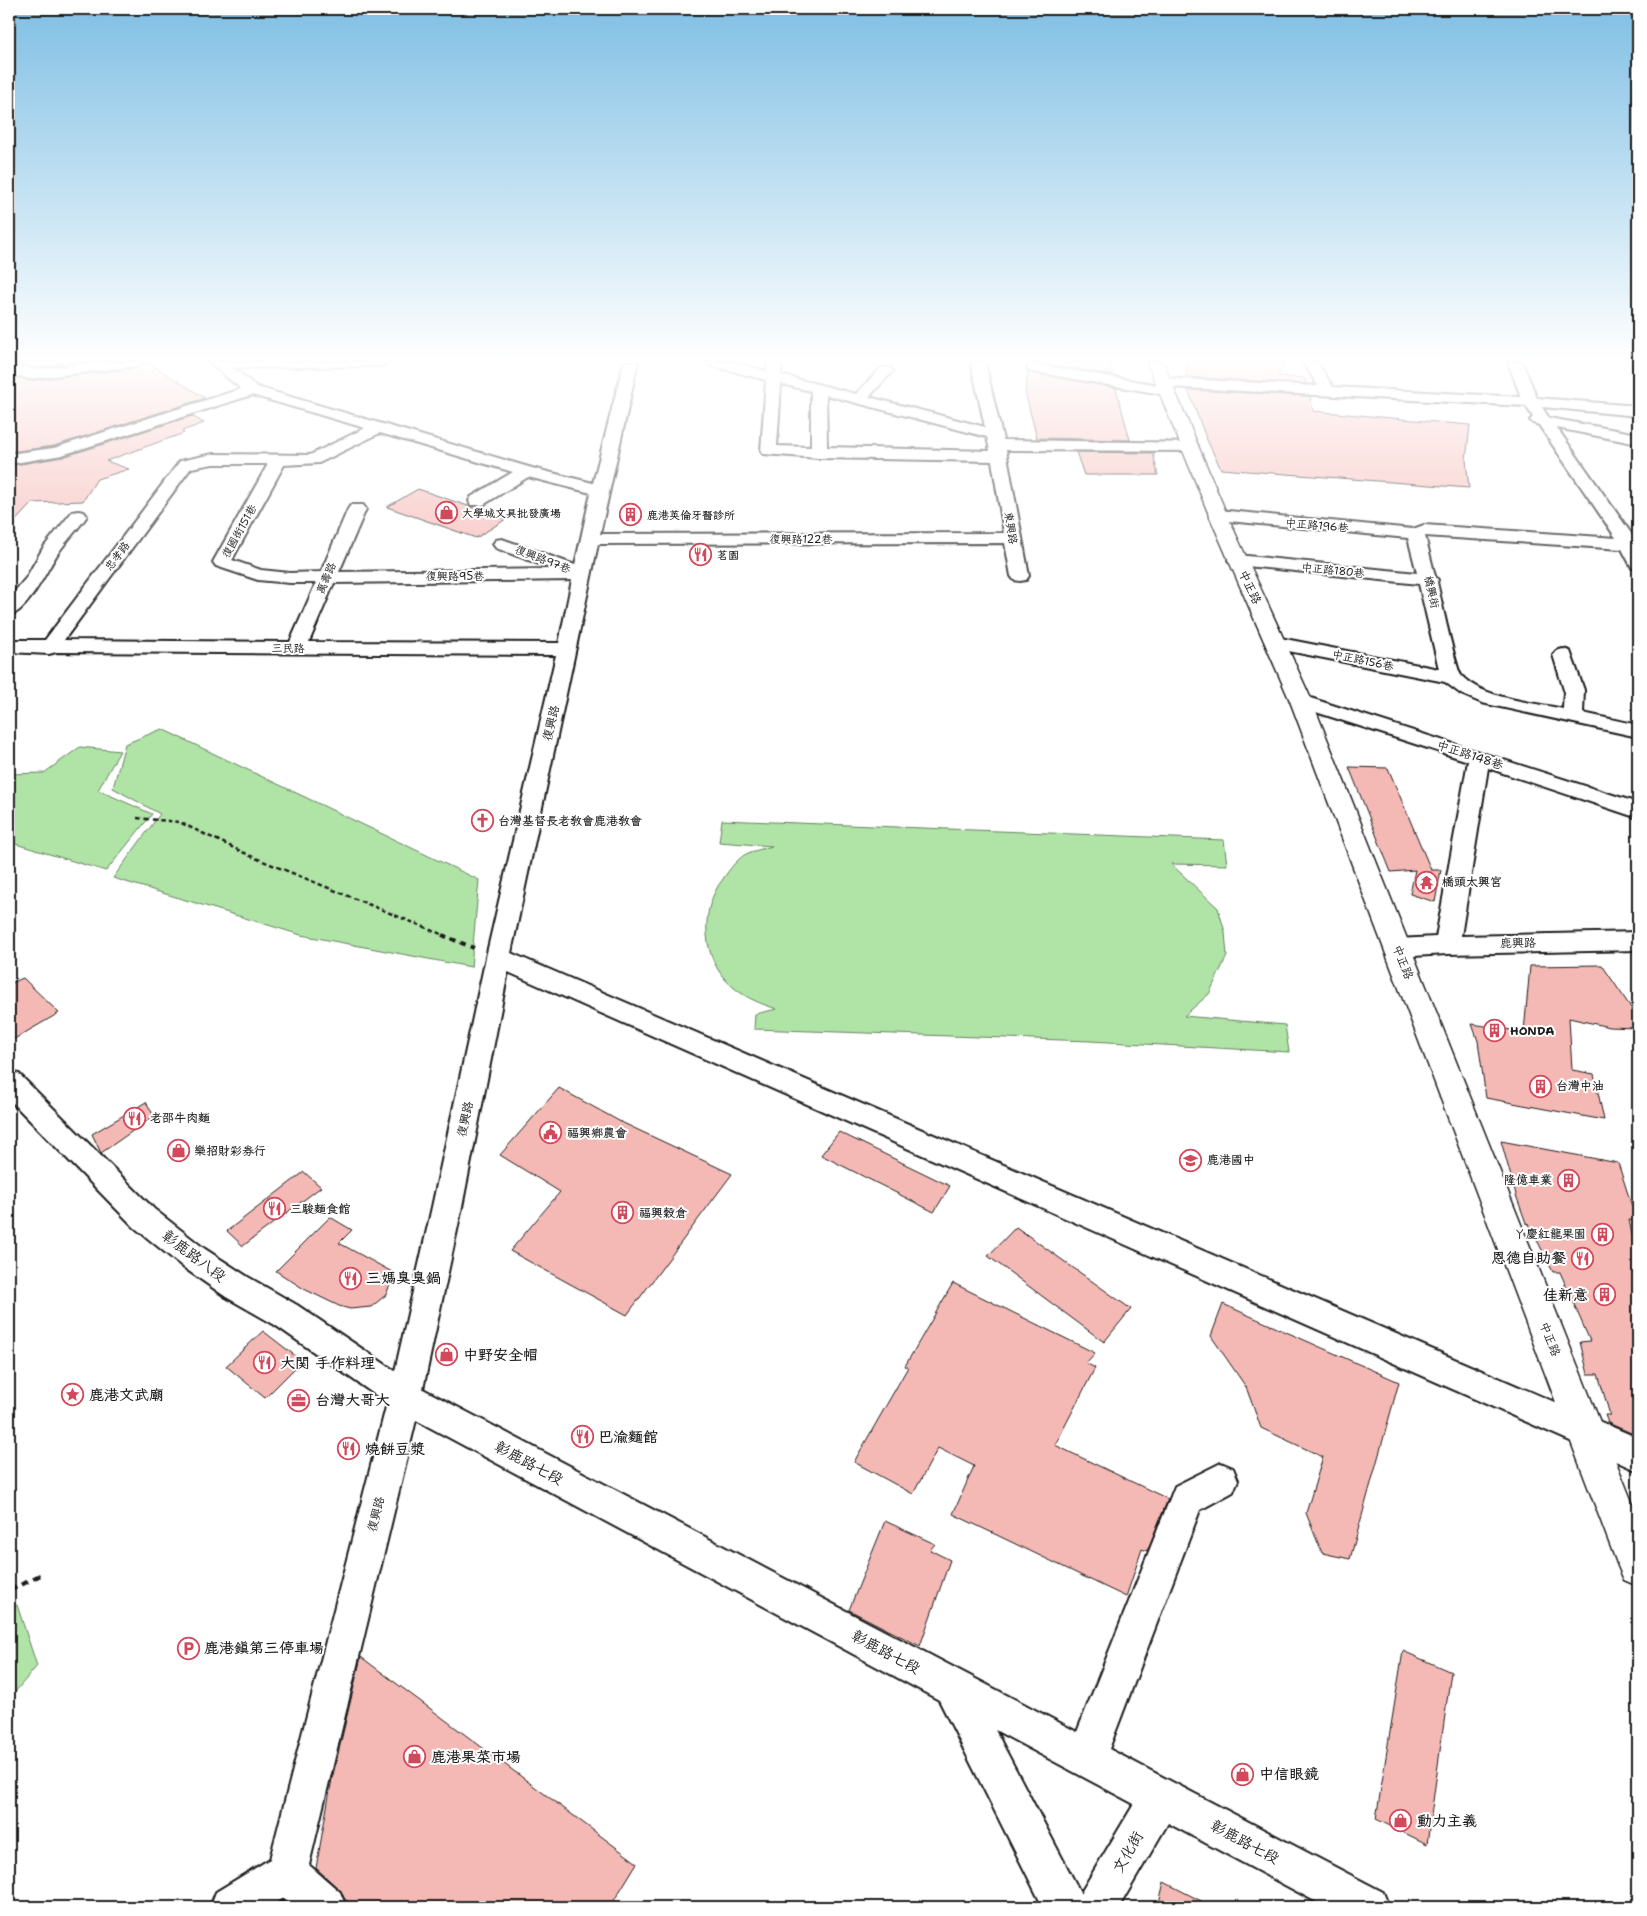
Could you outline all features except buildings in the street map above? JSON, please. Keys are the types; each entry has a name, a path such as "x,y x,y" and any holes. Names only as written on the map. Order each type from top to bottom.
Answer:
{"main road":[{"name":"中正路","path":"1192,451 1237,560 1300,701 1638,1566"}],"street":[{"path":"9,459 58,451"},
{"path":"279,459 313,460 330,451"},
{"path":"461,451 600,490"},
{"name":"復興路","path":"287,1872 405,1397 447,1207 498,957 609,451"},
{"path":"779,451 913,455 943,451"},
{"name":"東興路","path":"998,451 1020,576"},
{"path":"1567,451 1634,545 1638,564"},
{"name":"忠孝路","path":"49,648 186,464 213,459 279,459"},
{"name":"復國街151巷","path":"279,459 222,562 258,575 290,578 326,577"},
{"path":"477,501 526,471"},
{"name":"萬壽路","path":"296,648 357,509"},
{"name":"中正路196巷","path":"1218,515 1416,534"},
{"path":"9,610 34,580 49,552 78,516"},
{"path":"1416,534 1424,530 1634,545"},
{"name":"橋興街","path":"1416,534 1429,580 1451,678"},
{"name":"復興路122巷","path":"590,539 1012,538"},
{"name":"復興路97巷","path":"502,544 583,574"},
{"name":"中正路180巷","path":"1237,560 1429,580"},
{"name":"復興路95巷","path":"326,577 583,574"},
{"name":"中正路156巷","path":"1275,643 1451,678"},
{"name":"三民路","path":"9,646 49,648 567,649"},
{"path":"1563,655 1574,690 1573,718"},
{"path":"1451,678 1468,690 1490,699 1573,718 1638,730"},
{"name":"中正路148巷","path":"1300,701 1638,811"},
{"path":"1447,945 1479,758"},
{"name":"鹿興路","path":"1398,948 1447,945 1638,941"},
{"path":"498,957 1638,1455"},
{"name":"彰鹿路八段","path":"9,1082 144,1218 194,1258 237,1287 286,1315 405,1397"},
{"name":"彰鹿路七段","path":"405,1397 1368,1907"},
{"path":"1086,1758 1186,1498 1221,1480"},
{"path":"954,1688 1065,1907"},
{"name":"文化街","path":"1096,1907 1161,1797"},
{"path":"231,1907 287,1872 325,1907"}],"path":[{"path":"137,818 179,822 253,857 498,957"},
{"path":"9,1591 42,1574"}],"green space":[{"path":"162,729 479,880 471,967 301,935 113,878 160,814 113,788 125,744"},
{"path":"80,747 120,751 98,790 152,814 106,871 9,842 9,774 44,773"},
{"path":"722,820 1224,840 1227,865 1171,864 1218,908 1225,932 1227,956 1209,994 1184,1016 1285,1025 1289,1052 1090,1041 754,1029 755,1014 777,1009 759,1003 743,994 722,976 709,949 707,920 715,891 733,865 752,851 772,846 719,842"},
{"path":"17,1605 37,1666 9,1699 9,1609"}],"place":[{"name":"大學城文具批發廣場","path":"446,513"},
{"name":"鹿港英倫牙醫診所","path":"631,515"},
{"name":"茗園","path":"701,555"},
{"name":"台灣基督長老教會鹿港教會","path":"482,821"},
{"name":"橋頭太興宮","path":"1426,882"},
{"name":"HONDA","path":"1494,1031"},
{"name":"台灣中油","path":"1540,1086"},
{"name":"老邵牛肉麵","path":"134,1118"},
{"name":"福興鄉農會","path":"551,1133"},
{"name":"樂招財彩券行","path":"178,1151"},
{"name":"鹿港國中","path":"1191,1160"},
{"name":"隆億車業","path":"1568,1180"},
{"name":"三駿麵食館","path":"274,1209"},
{"name":"福興穀倉","path":"623,1213"},
{"name":"ㄚ慶紅龍果園","path":"1602,1234"},
{"name":"恩德自助餐","path":"1582,1258"},
{"name":"三媽臭臭鍋","path":"350,1278"},
{"name":"佳新意","path":"1604,1295"},
{"name":"中野安全帽","path":"447,1355"},
{"name":"大関 手作料理","path":"264,1363"},
{"name":"鹿港文武廟","path":"73,1395"},
{"name":"台灣大哥大","path":"299,1400"},
{"name":"巴渝麵館","path":"582,1437"},
{"name":"燒餅豆漿","path":"349,1449"},
{"name":"鹿港鎮第三停車場","path":"188,1648"},
{"name":"鹿港果菜市場","path":"415,1757"},
{"name":"中信眼鏡","path":"1243,1774"},
{"name":"動力主義","path":"1401,1821"}]}
